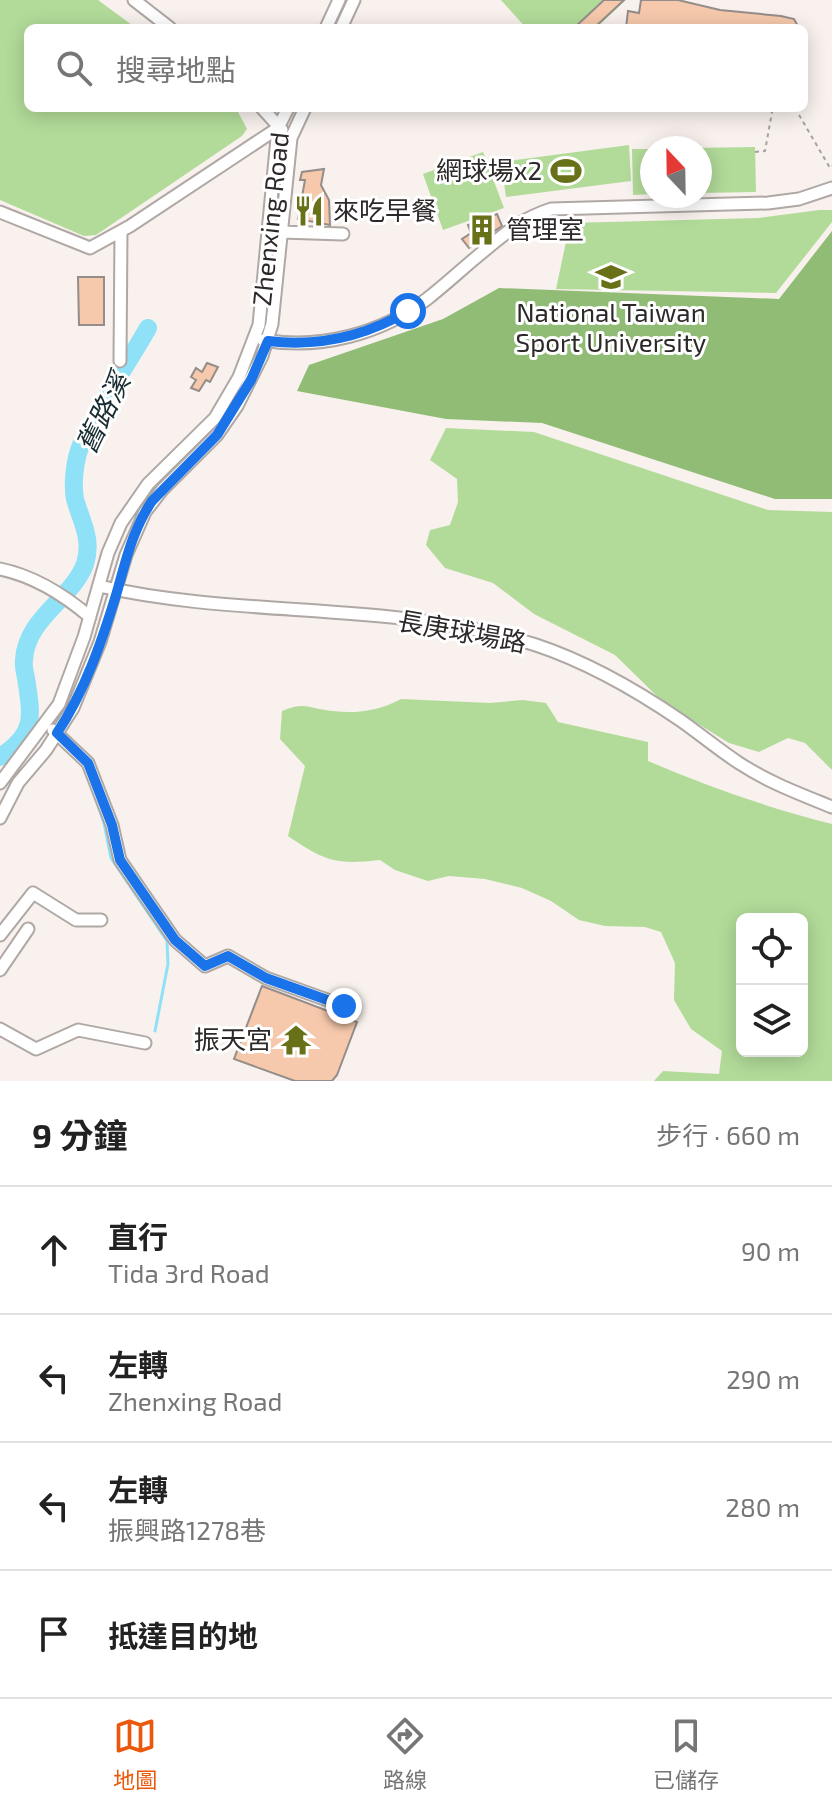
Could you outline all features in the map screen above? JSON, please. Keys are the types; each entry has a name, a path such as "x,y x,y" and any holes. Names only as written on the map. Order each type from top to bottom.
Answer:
{"street":[{"path":"134,0 165,24"},
{"path":"328,24 339,0"},
{"path":"343,24 354,0"},
{"path":"265,112 291,138"},
{"name":"Zhenxing Road","path":"0,786 59,704 90,617 108,553 133,504 148,484 215,418 239,377 259,325 278,128 286,112"},
{"name":"Zhenxing Road","path":"0,818 14,790 73,708 100,642 126,555 145,512 217,435 251,380 268,341 291,138 303,112"},
{"path":"0,212 90,248 278,128"},
{"path":"255,338 298,344 338,339 390,321 426,300 525,218 551,209 768,203 799,199 832,188"},
{"path":"120,361 121,231"},
{"path":"281,232 343,234"},
{"path":"0,569 25,574 72,601 90,617"},
{"name":"長庚球場路","path":"99,586 163,597 429,622 492,633 538,646 633,690 739,763 785,788 832,807"},
{"path":"45,723 88,763 112,825 120,860 175,940 205,966 228,956 266,978 344,1006"},
{"path":"0,786 14,790"},
{"path":"0,935 33,893 76,920 101,920"},
{"path":"0,970 28,929"},
{"path":"0,1029 36,1049 78,1030 145,1043"}],"path":[{"path":"755,152 765,151 772,112"},
{"path":"797,112 830,168 832,166"}],"green space":[{"path":"0,0 98,0 131,24 24,24 24,112 238,112 247,129 242,136 96,235 84,236 0,200"},
{"path":"501,0 626,0 600,24 522,24"},
{"name":"網球場x2","path":"629,145 631,181 506,197 501,162"},
{"path":"755,147 756,192 712,193 712,148"},
{"path":"632,149 640,149 640,195 633,195"},
{"name":"網球場x2","path":"483,152 504,208 443,230 423,174"},
{"path":"832,210 832,222 776,293 556,289 570,223 759,218"},
{"path":"832,231 832,499 775,499 542,423 446,419 297,391 309,365 443,319 499,288 779,299"},
{"path":"446,428 534,432 768,510 832,512 832,770 805,743 788,738 759,752 729,743 663,702 615,655 534,614 493,583 445,568 426,545 430,530 450,525 458,502 457,479 430,460"},
{"path":"401,699 546,703 558,722 648,742 648,761 739,796 832,824 832,1081 654,1081 663,1071 719,1074 722,1051 691,1029 674,1000 675,963 661,932 645,927 605,926 579,920 551,901 522,888 485,879 449,876 428,881 395,870 380,860 352,862 331,859 288,836 305,766 280,739 282,711 302,706 350,712 376,709"}],"building":[{"path":"604,0 624,0 598,24 578,24"},
{"path":"641,0 678,0 720,10 781,16 794,19 797,24 626,24 628,11 639,13"},
{"path":"324,169 321,185 329,200 330,225 298,219 305,180 300,180 302,172"},
{"name":"管理室","path":"497,214 502,226 469,248 462,239 471,233 468,225"},
{"path":"78,277 104,277 104,325 79,325"},
{"path":"207,363 218,367 210,382 206,380 199,391 191,388 196,380 191,377 196,368 202,372"},
{"name":"振天宮","path":"262,986 357,1022 332,1081 295,1081 234,1059"}],"waterway":[{"name":"舊路溪","path":"0,757 20,740 29,724 30,704 24,665 27,645 41,620 70,588 85,564 87,538 74,493 79,451 96,415 148,328"},
{"path":"93,791 111,858 167,941 168,964 155,1031"}],"place":[{"name":"網球場x2","path":"566,171"},
{"name":"來吃早餐","path":"309,211"},
{"name":"管理室","path":"482,230"},
{"name":"National Taiwan Sport University","path":"611,277"},
{"name":"振天宮","path":"296,1040"}],"route":[{"path":"344,1006 266,978 228,956 205,966 175,940 120,860 112,825 88,763 57,733 73,708 100,642 126,555 145,512 217,435 237,406 268,341 298,344 338,339 364,332 408,311"}]}
